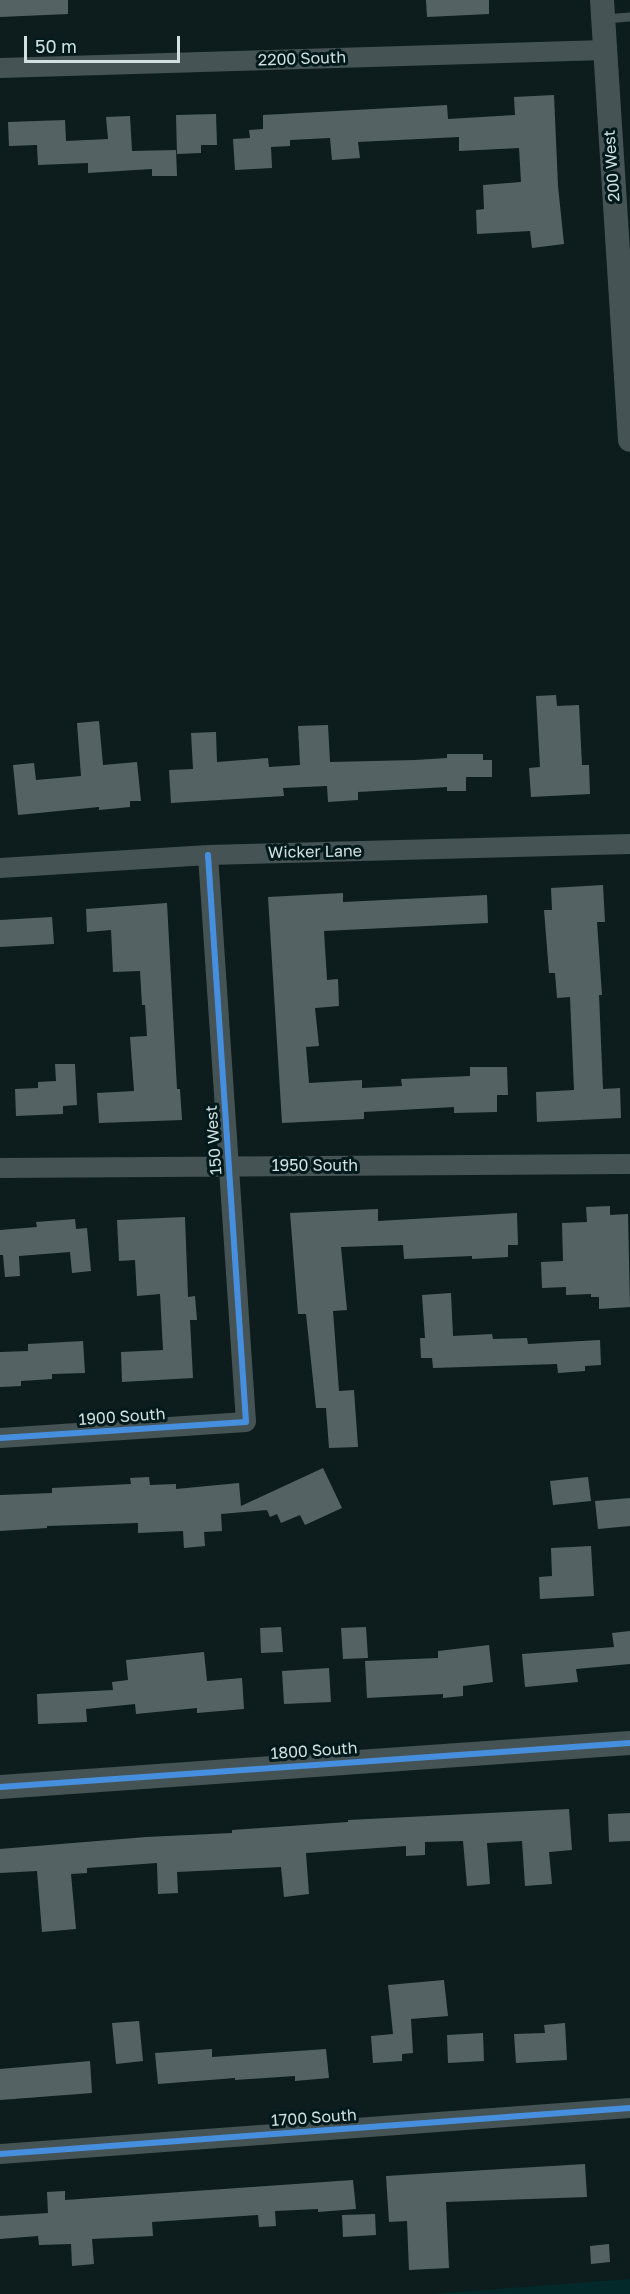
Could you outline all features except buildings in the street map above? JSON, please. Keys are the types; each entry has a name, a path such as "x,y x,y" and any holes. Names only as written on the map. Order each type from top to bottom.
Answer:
{"street":[{"name":"200 West","path":"602,10 630,440"},
{"name":"2200 South","path":"0,68 605,50"},
{"name":"Wicker Lane","path":"0,867 208,855 630,844"},
{"name":"150 West","path":"208,855 246,1422"},
{"name":"1950 South","path":"0,1168 630,1164"},
{"name":"1900 South","path":"0,1438 246,1422"},
{"name":"1800 South","path":"0,1787 630,1743"},
{"name":"1700 South","path":"0,2154 630,2108"}],"lane":[{"path":"602,10 630,17"}],"shaded area":[{"path":"630,2279 630,2294 430,2294"}],"cycle path":[{"path":"0,1438 246,1422 208,855"},
{"path":"0,1787 630,1743"},
{"path":"0,2154 630,2108"}]}
